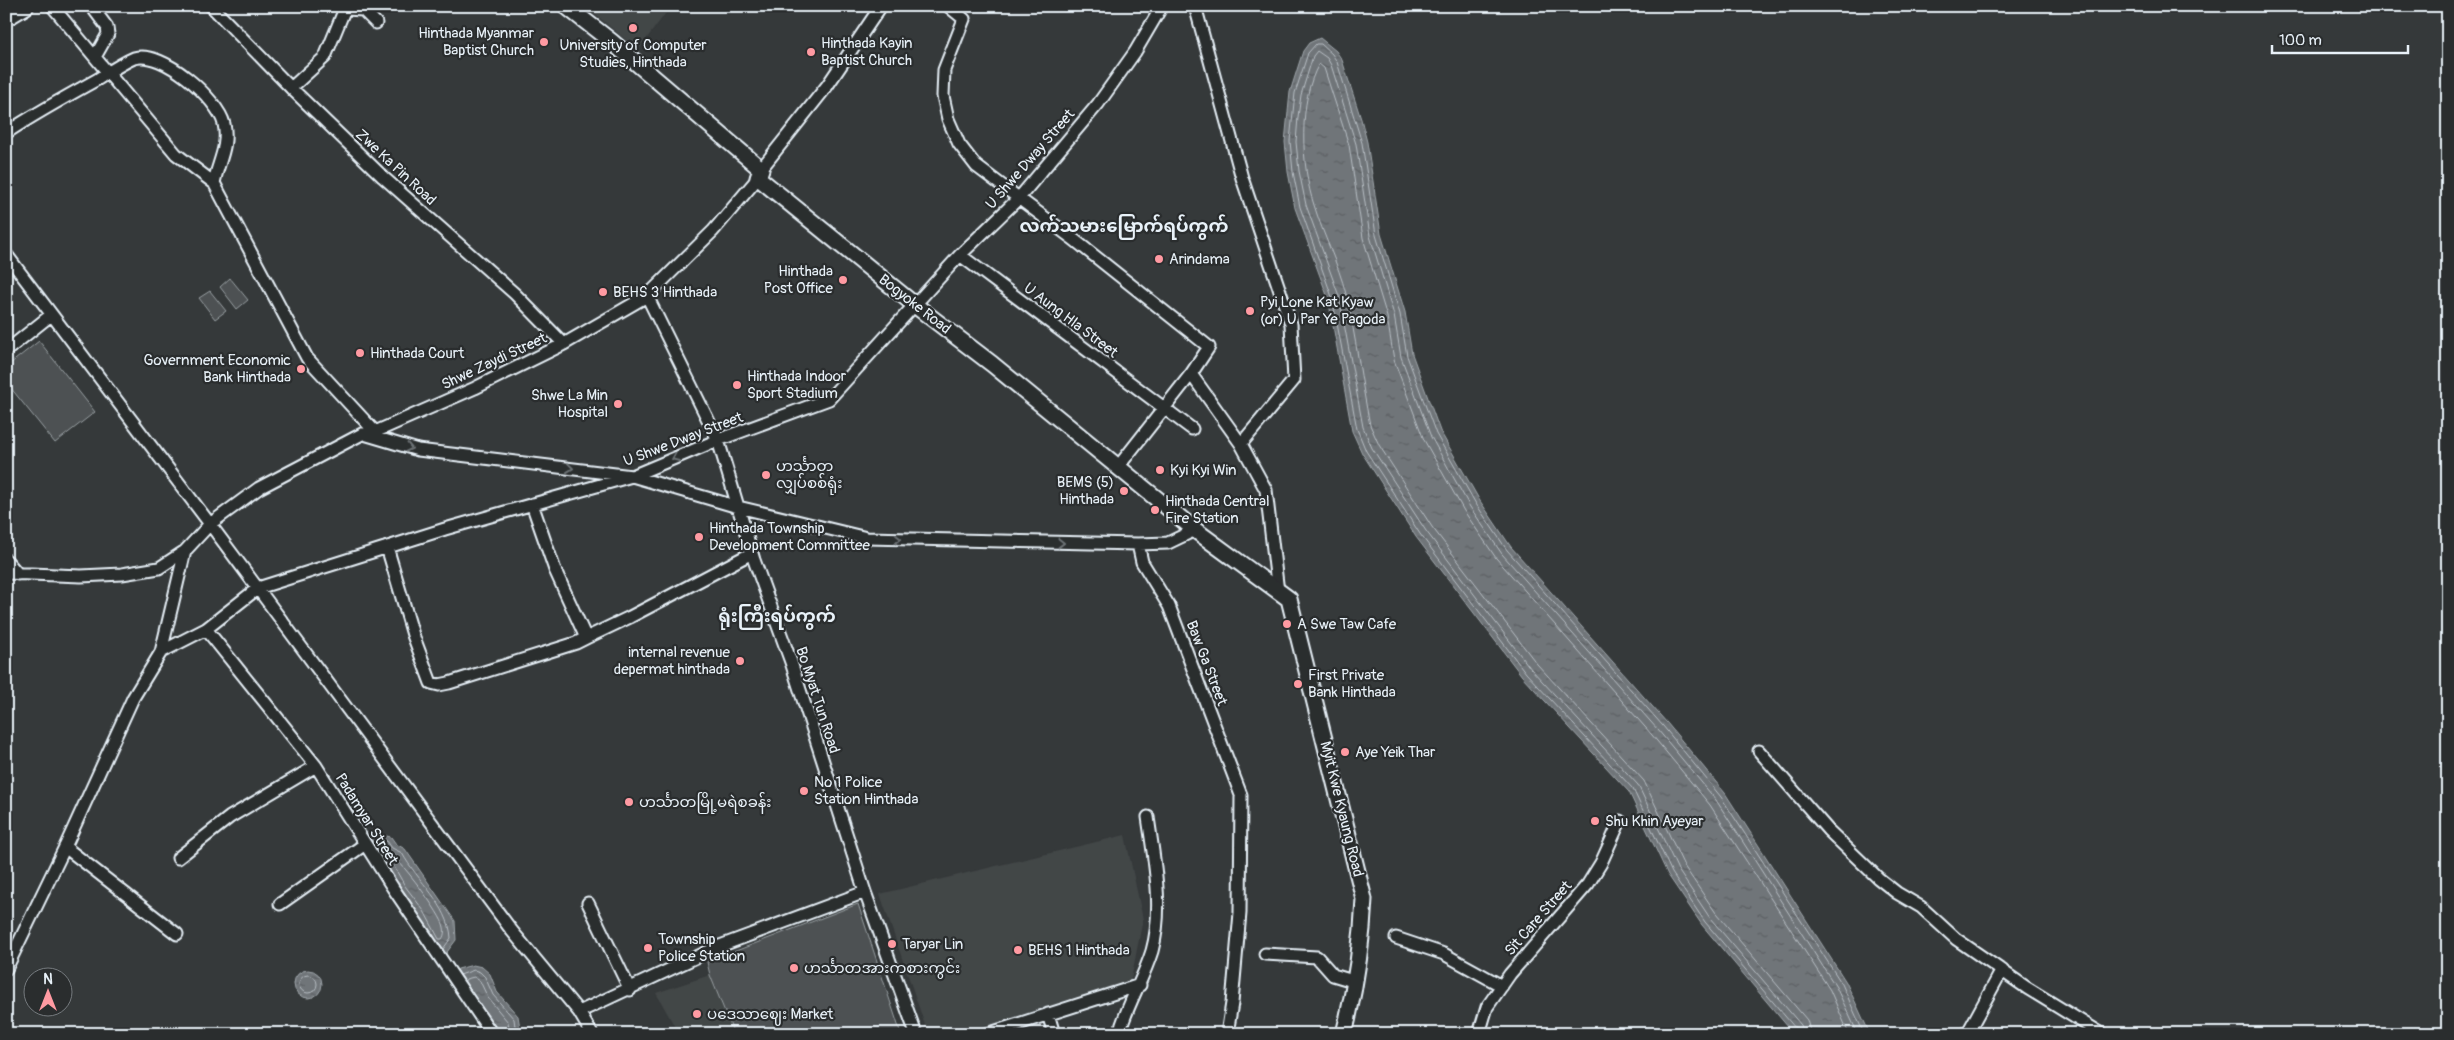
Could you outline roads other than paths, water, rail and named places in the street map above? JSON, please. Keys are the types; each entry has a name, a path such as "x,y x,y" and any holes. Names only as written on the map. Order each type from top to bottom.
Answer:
{"main road":[{"path":"6,18 26,6"},
{"name":"Bogyoke Road","path":"566,6 612,42 759,174 916,306 992,364 1195,530 1278,592"},
{"name":"Myit Kwe Kyaung Road","path":"1278,592 1289,599 1364,899 1363,933 1356,982 1344,1034"}],"street":[{"path":"52,6 176,154 214,183 307,358 386,442"},
{"path":"94,6 92,8 107,27 108,34 95,56"},
{"name":"Zwe Ka Pin Road","path":"212,6 291,88 383,177 515,294 564,344"},
{"name":"Shwe Zaydi Street","path":"185,551 210,524 259,488 362,434 375,432 475,388 564,344 647,296 713,231 759,174 827,86 881,6"},
{"path":"948,6 964,19 944,70 943,96 948,119 959,144 976,166 1209,347 1118,467"},
{"name":"U Shwe Dway Street","path":"160,652 206,629 258,588 387,547 632,476 718,440 829,399 916,306 960,255 1019,198 1098,104 1134,52 1162,6"},
{"path":"1195,6 1242,178 1290,324 1294,380 1241,444"},
{"path":"291,88 325,57 346,8 363,10 376,23"},
{"path":"6,133 136,58 156,60 187,78 215,108 223,122 224,153 214,183"},
{"path":"6,254 258,588 512,931 579,1012 592,1034"},
{"name":"U Aung Hla Street","path":"960,255 1192,430"},
{"name":"Bo Myat Tun Road","path":"647,296 718,440 752,553 791,662 865,892 916,1034"},
{"path":"6,351 51,314"},
{"path":"1190,374 1241,444 1266,490 1278,592"},
{"path":"362,434 418,450 632,476 738,508 867,538 1138,544 1168,542 1195,530"},
{"path":"532,504 555,570 586,638"},
{"name":"Baw Ga Street","path":"1138,544 1142,562 1169,606 1241,795 1240,913 1232,1003 1227,1034"},
{"path":"387,547 413,635 431,683 439,685 576,643 752,553"},
{"path":"6,560 10,575 122,574 159,568 185,551"},
{"path":"6,970 65,847 132,698 160,652 185,551"},
{"name":"Padamyar Street","path":"206,629 316,766 365,844 492,1034"},
{"path":"1759,751 1828,830 1878,878 1897,893 1921,907 1956,939 2102,1034"},
{"path":"178,858 230,817 316,766"},
{"path":"1119,1034 1123,1020 1140,985 1152,950 1157,913 1156,875 1148,817"},
{"name":"Sit Care Street","path":"1479,1034 1487,1007 1502,986 1588,884 1601,863 1620,821"},
{"path":"280,904 365,844"},
{"path":"65,847 177,934"},
{"path":"579,1012 630,990 720,946 865,892"},
{"path":"588,903 630,990"},
{"path":"1396,938 1444,954 1502,986"},
{"path":"1265,954 1317,956 1333,975 1356,982"},
{"path":"1967,1034 2002,970"},
{"path":"989,1034 1140,985"},
{"path":"1048,1014 1054,1034"}],"water":[{"path":"1320,38 1336,51 1342,60 1361,119 1367,142 1381,234 1405,312 1412,354 1440,431 1480,501 1511,547 1667,723 1725,793 1846,982 1870,1034 1794,1034 1702,925 1668,875 1629,792 1522,676 1416,537 1362,453 1352,431 1328,298 1295,208 1288,172 1285,142 1290,92 1303,51 1309,43"},
{"path":"377,834 391,837 396,844 405,849 455,921 456,940 444,956 367,840"},
{"path":"473,965 482,967 490,974 497,992 518,1016 521,1034 484,1034 452,980 458,969"},
{"path":"308,970 318,974 322,984 318,994 308,998 298,994 294,984 298,974"}],"place":[{"name":"University of Computer Studies, Hinthada","path":"633,28"},
{"name":"Hinthada Myanmar Baptist Church","path":"544,42"},
{"name":"Hinthada Kayin Baptist Church","path":"811,52"},
{"name":"Arindama","path":"1159,259"},
{"name":"Hinthada Post Office","path":"843,280"},
{"name":"BEHS 3 Hinthada","path":"603,292"},
{"name":"Pyi Lone Kat Kyaw (or) U Par Ye Pagoda","path":"1250,311"},
{"name":"Hinthada Court","path":"360,353"},
{"name":"Government Economic Bank Hinthada","path":"301,369"},
{"name":"Hinthada Indoor Sport Stadium","path":"737,385"},
{"name":"Shwe La Min Hospital","path":"618,404"},
{"name":"Kyi Kyi Win","path":"1160,470"},
{"name":"ဟင်္သာတ လျှပ်စစ်ရုံး","path":"766,475"},
{"name":"BEMS (5) Hinthada","path":"1124,491"},
{"name":"Hinthada Central Fire Station","path":"1155,510"},
{"name":"Hinthada Township Development Committee","path":"699,537"},
{"name":"A Swe Taw Cafe","path":"1287,624"},
{"name":"internal revenue depermat hinthada","path":"740,661"},
{"name":"First Private Bank Hinthada","path":"1298,684"},
{"name":"Aye Yeik Thar","path":"1345,752"},
{"name":"No 1 Police Station Hinthada","path":"804,791"},
{"name":"ဟင်္သာတမြို့မရဲစခန်း","path":"629,802"},
{"name":"Shu Khin Ayeyar","path":"1595,821"},
{"name":"Taryar Lin","path":"892,944"},
{"name":"Township Police Station","path":"648,948"},
{"name":"BEHS 1 Hinthada","path":"1018,950"},
{"name":"ဟင်္သာတအားကစားကွင်း","path":"794,968"},
{"name":"ပဒေသာဈေး Market","path":"697,1014"}],"district":[{"name":"လက်သမားမြောက်ရပ်ကွက်","path":"1124,226"},
{"name":"ရုံးကြီးရပ်ကွက်","path":"777,616"}]}
